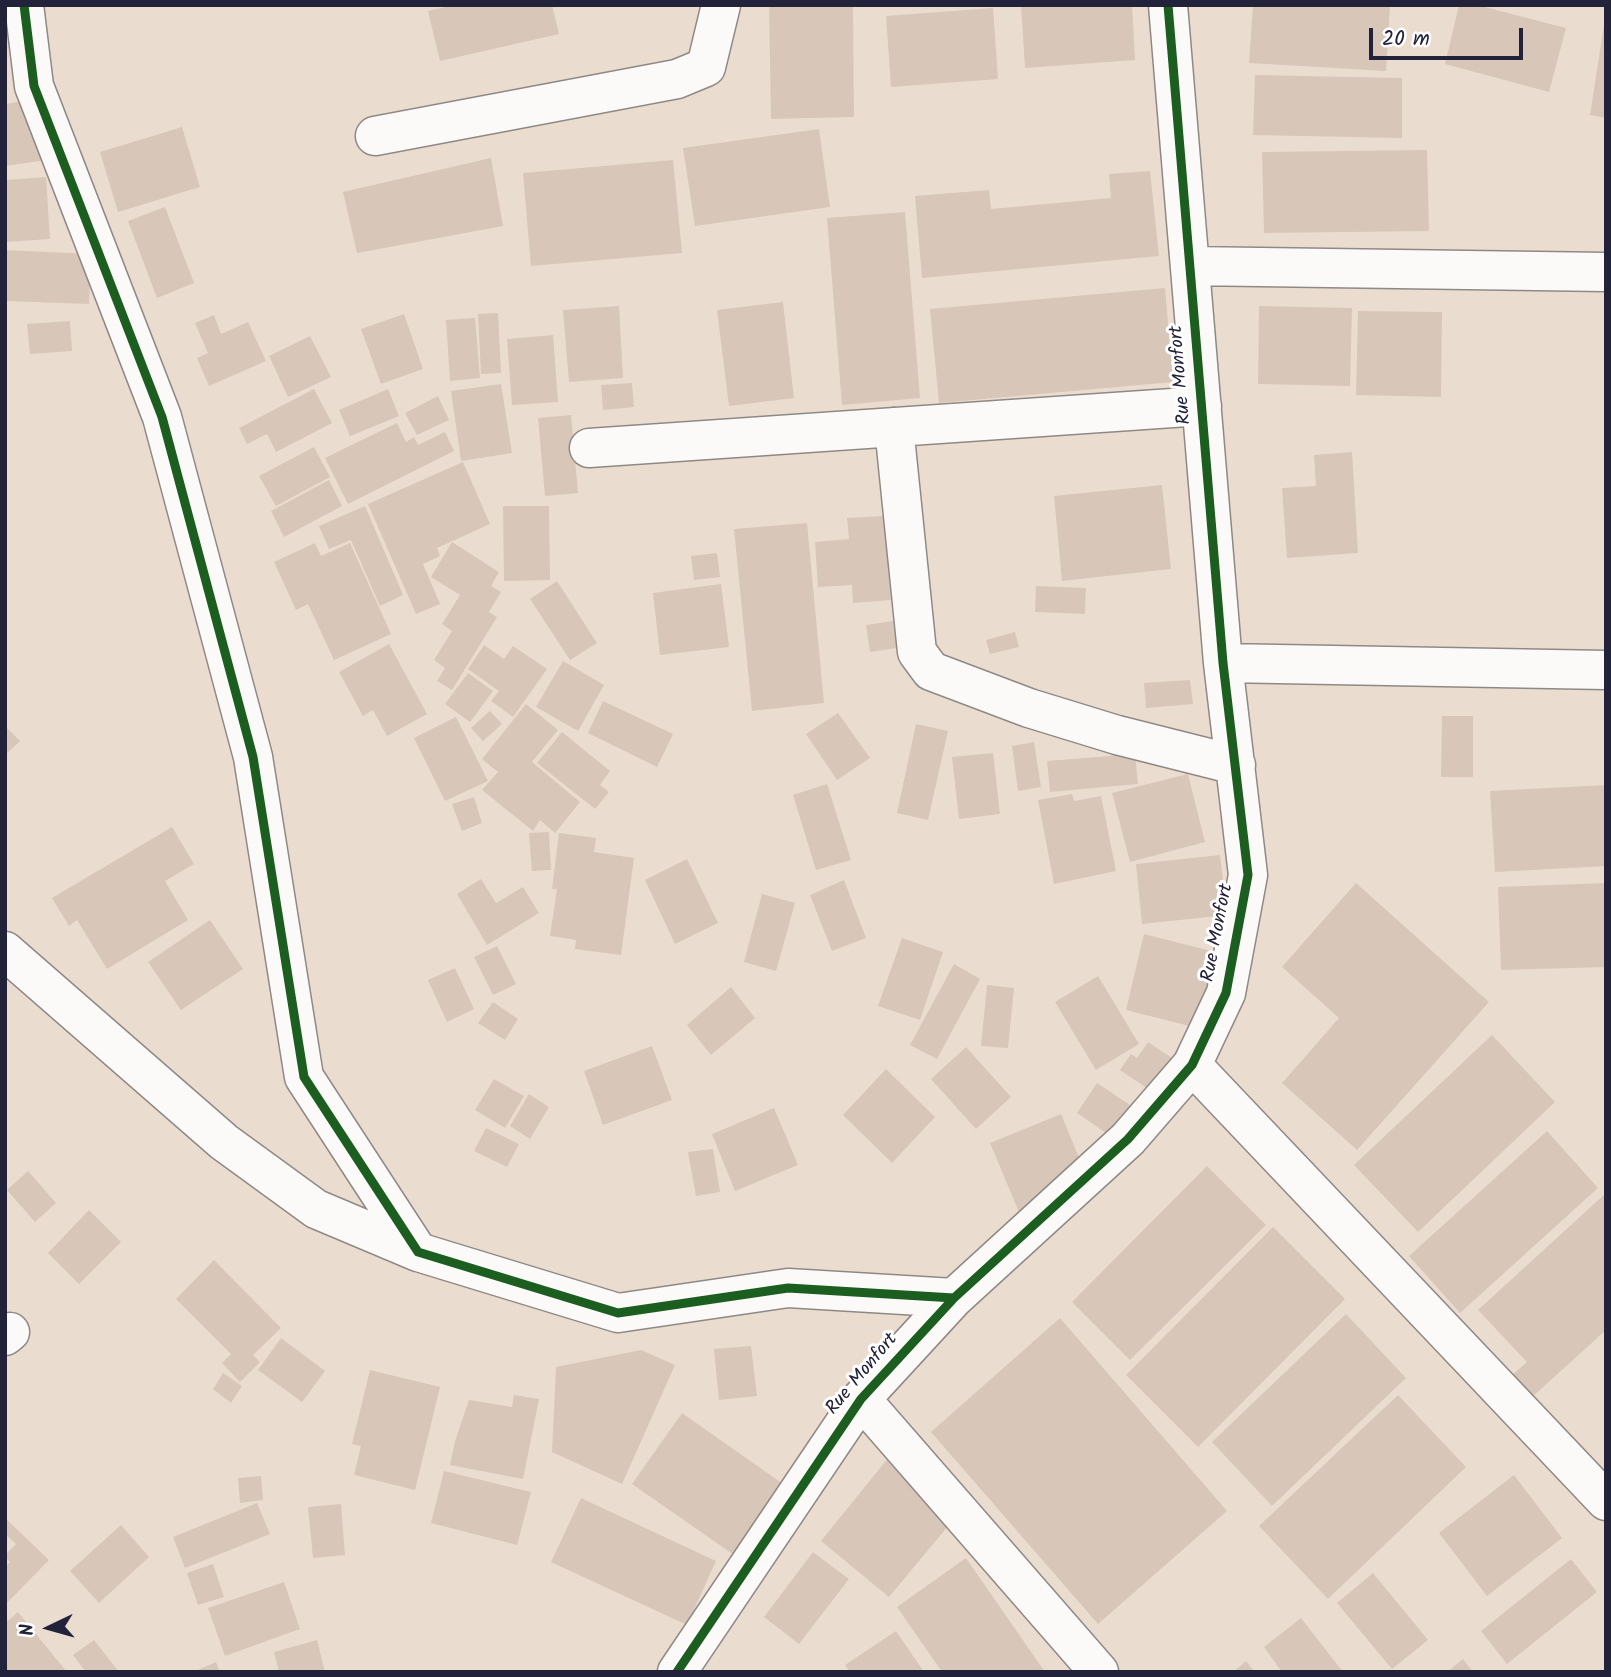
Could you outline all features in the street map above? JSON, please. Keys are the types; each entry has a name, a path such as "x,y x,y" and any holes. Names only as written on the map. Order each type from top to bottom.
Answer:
{"street":[{"path":"24,5 20,89 162,417 253,757 304,1077 418,1252"},
{"path":"375,136 677,79 706,67 721,5"},
{"name":"Rue Monfort","path":"677,1672 861,1399 954,1298 1128,1139 1192,1065 1226,993 1248,875 1223,663 1168,5"},
{"path":"1190,266 1606,272"},
{"path":"589,448 1202,406"},
{"path":"894,427 917,652 931,671 1041,712 1116,735 1236,765"},
{"path":"1223,663 1606,670"},
{"path":"5,951 223,1142 316,1209 418,1252 618,1313 788,1288 954,1298"},
{"path":"1192,1065 1606,1501"},
{"path":"861,1399 1092,1669"}],"building":[{"path":"454,5 552,5 559,34 440,61 428,11"},
{"path":"769,5 853,5 854,117 771,119"},
{"path":"1021,5 1132,5 1135,60 1025,68"},
{"path":"1253,5 1390,5 1386,71 1249,63"},
{"path":"1459,5 1477,5 1566,28 1549,92 1445,64"},
{"path":"993,8 998,79 891,87 886,16"},
{"path":"1606,25 1606,118 1590,115"},
{"path":"1255,75 1402,78 1402,138 1253,135"},
{"path":"37,99 47,160 5,166 5,104"},
{"path":"182,127 200,187 118,212 100,152"},
{"path":"819,129 830,207 695,226 683,148"},
{"path":"1427,150 1429,231 1264,233 1262,152"},
{"path":"491,158 503,226 357,253 343,192"},
{"path":"673,160 682,253 531,266 523,173"},
{"path":"1150,171 1159,256 922,278 915,196 989,190 991,209 1111,198 1109,174"},
{"path":"46,177 50,239 5,242 5,180"},
{"path":"165,207 194,283 157,298 128,221"},
{"path":"905,212 920,398 842,405 827,218"},
{"path":"5,250 91,254 89,304 5,301"},
{"path":"1165,288 1173,382 939,403 930,309"},
{"path":"783,302 794,398 729,406 717,310"},
{"path":"619,306 623,378 569,382 563,310"},
{"path":"1259,306 1352,308 1350,386 1258,384"},
{"path":"1358,311 1442,312 1441,397 1356,395"},
{"path":"498,313 501,373 481,374 478,314"},
{"path":"404,314 423,369 381,384 361,329"},
{"path":"214,315 221,334 248,322 266,361 209,386 197,358 208,353 195,323"},
{"path":"475,318 480,378 450,381 446,320"},
{"path":"70,321 72,351 30,354 27,324"},
{"path":"553,335 558,402 512,405 507,339"},
{"path":"310,336 331,377 288,397 269,356"},
{"path":"632,383 634,407 603,410 601,385"},
{"path":"501,384 512,453 461,461 451,391"},
{"path":"314,389 332,423 276,452 267,434 247,444 239,428"},
{"path":"388,389 399,416 350,436 339,410"},
{"path":"438,396 449,420 417,435 405,413"},
{"path":"571,415 578,493 545,496 538,418"},
{"path":"397,423 406,442 414,437 418,445 445,432 454,451 348,504 325,458"},
{"path":"314,447 330,477 276,506 259,476"},
{"path":"1352,452 1358,553 1287,558 1282,488 1316,486 1314,455"},
{"path":"463,462 490,524 437,548 440,556 423,564 440,604 416,614 368,504"},
{"path":"329,480 342,506 284,537 271,511"},
{"path":"1162,485 1171,569 1062,581 1054,496"},
{"path":"365,506 403,595 380,606 351,540 329,549 319,526"},
{"path":"503,506 549,506 550,580 504,581"},
{"path":"884,516 891,600 853,603 852,585 818,587 815,542 849,539 847,518"},
{"path":"807,523 824,703 752,711 734,529"},
{"path":"452,542 499,572 491,586 501,592 489,612 497,617 452,690 437,681 445,668 434,660 452,631 442,624 460,595 431,577"},
{"path":"315,543 321,556 350,543 391,634 334,660 308,604 296,610 274,562"},
{"path":"717,553 720,577 694,580 691,556"},
{"path":"557,581 597,643 570,660 530,599"},
{"path":"721,584 729,647 660,655 653,593"},
{"path":"1036,586 1086,588 1085,614 1035,612"},
{"path":"893,621 897,648 870,652 866,625"},
{"path":"1015,632 1019,647 990,654 986,640"},
{"path":"389,644 427,714 387,736 373,710 363,716 339,672"},
{"path":"484,645 504,659 513,646 547,669 513,717 491,701 499,691 468,669"},
{"path":"563,661 604,685 578,731 536,707"},
{"path":"468,673 493,691 470,722 445,704"},
{"path":"1190,680 1193,704 1146,708 1144,683"},
{"path":"603,701 673,734 657,767 588,733"},
{"path":"526,704 558,730 532,762 580,802 555,833 540,820 533,831 482,790 498,772 482,759"},
{"path":"490,711 502,724 483,741 471,728"},
{"path":"838,713 870,758 837,780 806,734"},
{"path":"1442,716 1473,716 1473,777 1441,777"},
{"path":"456,717 488,781 445,801 414,738"},
{"path":"916,724 948,731 928,820 897,813"},
{"path":"5,726 20,741 5,755"},
{"path":"562,732 610,771 600,785 609,792 595,809 537,763"},
{"path":"1034,742 1041,787 1018,791 1012,746"},
{"path":"993,753 1000,814 959,819 952,757"},
{"path":"1135,754 1138,784 1050,792 1047,761"},
{"path":"1188,774 1205,842 1130,862 1112,793"},
{"path":"827,784 851,860 816,870 793,795"},
{"path":"1606,785 1606,866 1495,872 1490,791"},
{"path":"1072,794 1074,801 1101,796 1116,871 1054,884 1038,800"},
{"path":"474,797 482,823 462,831 452,804"},
{"path":"172,827 194,864 165,881 188,920 107,969 77,920 69,926 52,898"},
{"path":"549,832 551,870 532,871 529,833"},
{"path":"559,833 596,838 594,852 634,858 621,955 575,949 576,940 550,936 557,889 552,889"},
{"path":"1220,855 1227,915 1142,924 1136,864"},
{"path":"687,859 718,923 675,944 645,880"},
{"path":"481,879 496,903 523,887 539,913 487,945 457,894"},
{"path":"844,880 866,938 832,951 810,895"},
{"path":"1356,883 1489,1002 1357,1150 1282,1083 1339,1018 1282,967"},
{"path":"1606,883 1606,967 1501,970 1498,887"},
{"path":"762,894 795,903 776,971 744,962"},
{"path":"210,920 243,969 181,1010 148,962"},
{"path":"1144,934 1215,952 1197,1028 1126,1010"},
{"path":"902,938 943,952 920,1020 878,1006"},
{"path":"497,946 516,984 493,995 474,957"},
{"path":"954,964 980,979 937,1059 910,1045"},
{"path":"455,968 474,1009 447,1022 428,980"},
{"path":"1098,976 1139,1044 1096,1070 1055,1002"},
{"path":"987,985 1014,988 1008,1048 981,1046"},
{"path":"731,987 755,1018 711,1055 687,1025"},
{"path":"493,1002 518,1019 505,1040 478,1023"},
{"path":"1492,1035 1555,1102 1418,1232 1354,1165"},
{"path":"1148,1042 1182,1065 1160,1097 1120,1070 1131,1054 1137,1058"},
{"path":"652,1046 672,1100 603,1125 584,1071"},
{"path":"966,1047 1011,1097 976,1129 931,1079"},
{"path":"886,1069 935,1117 892,1163 843,1115"},
{"path":"494,1079 524,1096 505,1128 475,1110"},
{"path":"1097,1083 1133,1107 1112,1137 1077,1113"},
{"path":"529,1094 549,1107 530,1139 510,1126"},
{"path":"774,1108 798,1165 735,1191 712,1134"},
{"path":"1061,1114 1094,1194 1024,1224 990,1143"},
{"path":"486,1128 519,1144 507,1167 474,1151"},
{"path":"1547,1131 1598,1188 1460,1313 1409,1256"},
{"path":"713,1149 720,1192 696,1196 688,1152"},
{"path":"1207,1166 1266,1225 1130,1360 1072,1302"},
{"path":"28,1171 56,1203 35,1222 7,1190"},
{"path":"1606,1193 1606,1330 1531,1398 1511,1376 1527,1362 1478,1310"},
{"path":"89,1210 121,1242 79,1284 48,1253"},
{"path":"1273,1227 1345,1299 1198,1447 1126,1375"},
{"path":"214,1260 281,1328 253,1355 260,1362 240,1382 222,1363 231,1354 176,1299"},
{"path":"1346,1314 1406,1378 1272,1506 1212,1442"},
{"path":"1060,1318 1227,1511 1098,1624 931,1432"},
{"path":"281,1338 325,1371 302,1402 258,1370"},
{"path":"751,1346 757,1396 719,1400 714,1349"},
{"path":"641,1350 675,1365 622,1484 552,1452 556,1367"},
{"path":"370,1370 440,1387 415,1490 354,1475 361,1446 352,1444"},
{"path":"223,1373 242,1386 231,1403 213,1389"},
{"path":"514,1395 539,1399 523,1479 450,1465 469,1400 512,1407"},
{"path":"1398,1395 1466,1467 1328,1599 1259,1526"},
{"path":"682,1413 783,1484 734,1555 632,1484"},
{"path":"893,1452 949,1525 889,1597 821,1541"},
{"path":"444,1471 531,1492 517,1545 431,1523"},
{"path":"1514,1475 1562,1538 1487,1596 1439,1533"},
{"path":"261,1476 263,1500 240,1503 238,1478"},
{"path":"581,1498 716,1561 687,1625 551,1562"},
{"path":"257,1503 270,1534 185,1568 173,1537"},
{"path":"341,1504 345,1555 313,1558 308,1507"},
{"path":"5,1518 49,1560 5,1605 5,1567 10,1562 5,1555 16,1544 5,1534"},
{"path":"121,1525 149,1557 99,1603 70,1571"},
{"path":"813,1552 849,1579 799,1644 764,1617"},
{"path":"966,1558 1045,1672 942,1672 897,1607"},
{"path":"1571,1559 1597,1592 1507,1664 1481,1631"},
{"path":"213,1564 224,1597 198,1605 187,1573"},
{"path":"1373,1573 1428,1640 1392,1669 1337,1603"},
{"path":"284,1582 300,1629 225,1656 208,1608"},
{"path":"18,1612 67,1672 5,1672 5,1623"},
{"path":"1301,1618 1343,1672 1282,1672 1264,1647"},
{"path":"896,1631 924,1672 850,1672 845,1665"},
{"path":"94,1640 119,1672 86,1672 73,1655"},
{"path":"317,1640 325,1672 279,1672 274,1652"},
{"path":"1463,1659 1473,1672 1447,1672"},
{"path":"1246,1661 1255,1672 1233,1672"},
{"path":"216,1662 220,1672 193,1672"}],"cycle path":[{"path":"24,5 34,86 162,417 253,757 304,1077 418,1252 618,1313 788,1288 954,1298"},
{"path":"677,1672 861,1399 954,1298 1128,1139 1192,1065 1226,993 1248,875 1223,663 1168,5"}]}
